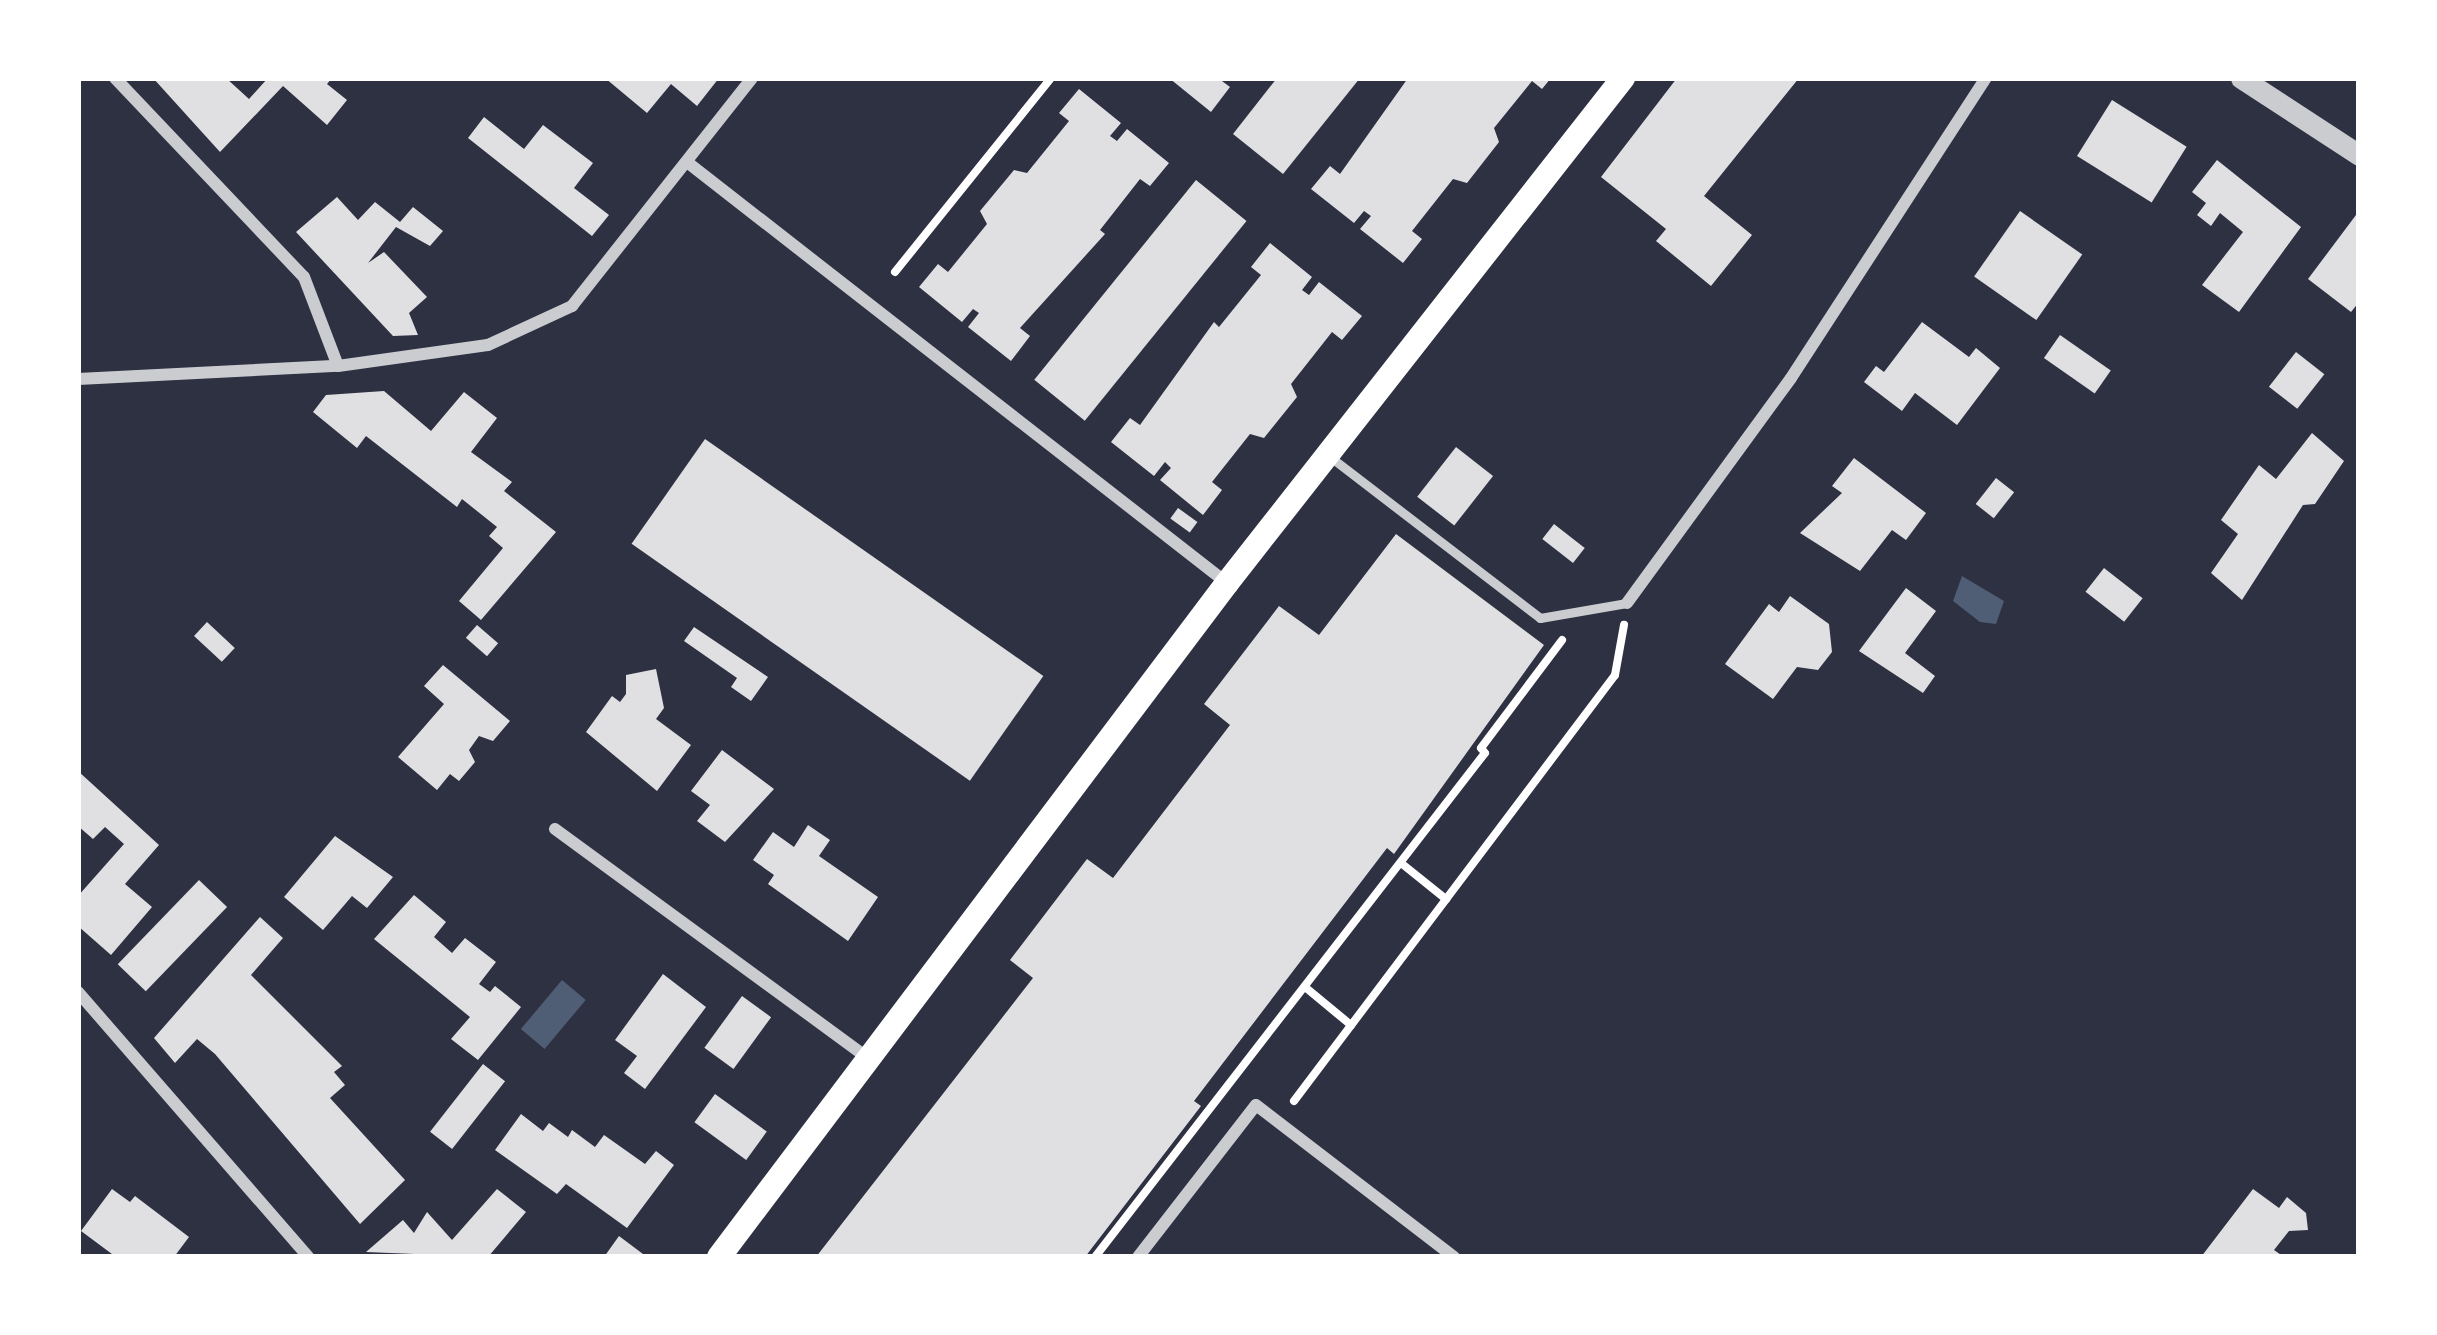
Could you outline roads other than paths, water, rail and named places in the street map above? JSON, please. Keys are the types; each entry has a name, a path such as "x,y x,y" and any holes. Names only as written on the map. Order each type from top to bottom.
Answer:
{"main road":[{"path":"718,1257 866,1055 1227,583 1623,78"}],"street":[{"path":"115,78 304,277 338,366"},
{"path":"78,379 338,366 488,345 572,306 752,78"},
{"path":"1627,603 1791,378 1985,78"},
{"path":"2241,78 2359,155"},
{"path":"687,162 1227,583"},
{"path":"555,829 866,1055"},
{"path":"78,992 308,1257"},
{"path":"1138,1257 1256,1105 1454,1257"}],"lane":[{"path":"1327,454 1540,618 1627,603"}],"water":[{"path":"1962,576 2004,601 1996,624 1980,622 1953,601"},
{"path":"562,980 586,1000 545,1049 521,1029"}]}
